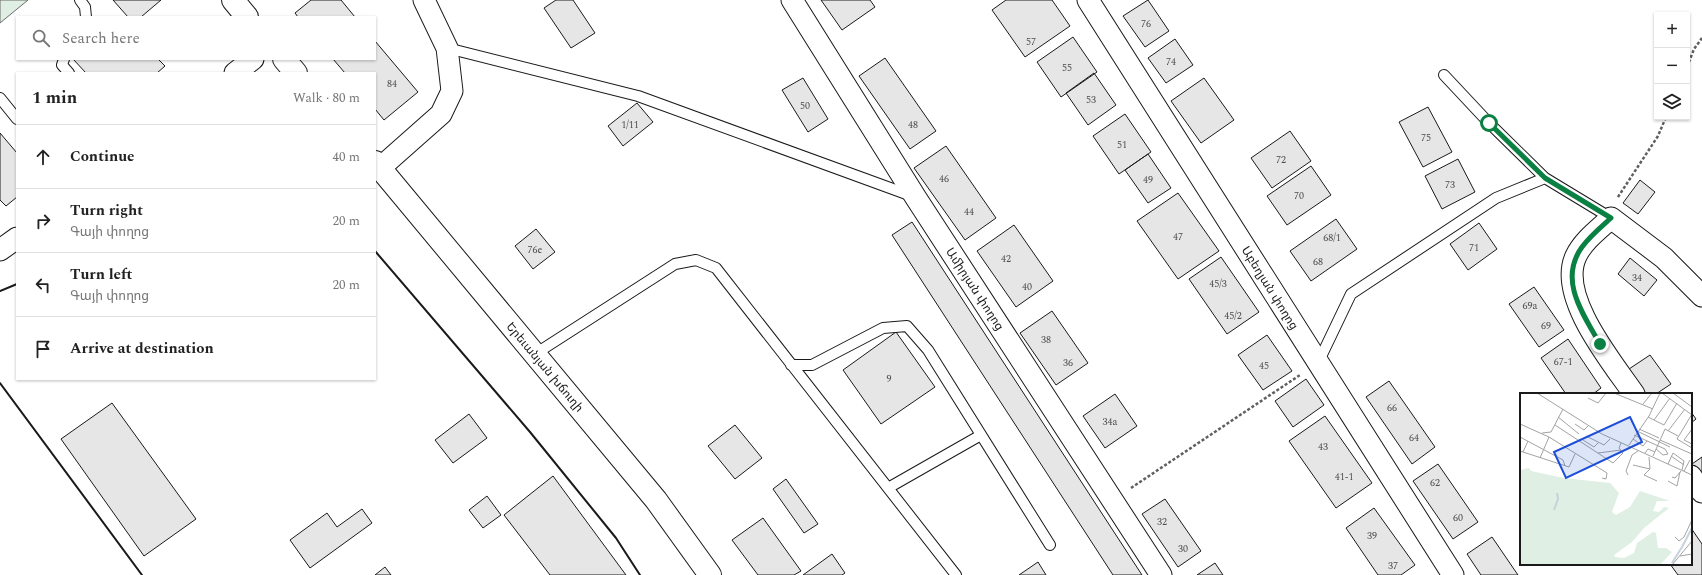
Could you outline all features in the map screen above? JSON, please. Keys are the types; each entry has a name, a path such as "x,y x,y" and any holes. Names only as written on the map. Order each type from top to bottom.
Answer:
{"highway":[{"path":"233,0 246,16"},
{"path":"285,60 295,72"},
{"name":"Երեւանյան խճուղի","path":"378,165 656,500 710,575"}],"street":[{"path":"378,165 441,114 452,91 447,48 424,0"},
{"name":"Ամիրյան փողոց","path":"792,0 916,198 1161,575"},
{"name":"Աբեղյան փողոց","path":"1088,0 1453,575"},
{"path":"236,72 252,60"},
{"path":"1633,393 1600,344 1580,308 1572,288 1572,271 1576,257 1589,239 1611,218 1664,258 1702,296"},
{"path":"0,250 16,239"},
{"path":"1692,477 1702,492"}],"lane":[{"path":"80,0 85,7 86,16"},
{"path":"447,48 638,96 916,198"},
{"path":"64,60 62,65 68,72"},
{"path":"1444,75 1489,123 1545,178 1611,218"},
{"path":"0,98 16,118"},
{"path":"1318,363 1351,294 1496,198 1545,178"},
{"path":"535,354 675,264 696,260 716,268 956,575"},
{"path":"791,365 812,365 883,328 907,326 928,350 1050,545"},
{"path":"888,488 981,435"}],"path":[{"path":"1690,59 1694,49 1702,38"},
{"path":"1611,218 1619,193 1658,136 1665,120"},
{"path":"1112,500 1318,363"}],"green space":[{"path":"0,0 28,0 0,23"}],"building":[{"path":"113,0 161,0 142,16 127,16"},
{"path":"311,0 341,0 354,16 297,16 295,13"},
{"path":"556,0 573,0 595,33 571,48 544,8"},
{"path":"821,0 870,0 875,7 842,30"},
{"path":"1006,0 1052,0 1070,26 1025,57 992,10"},
{"path":"1148,0 1169,31 1145,47 1123,16"},
{"path":"1073,37 1097,72 1061,97 1037,62"},
{"path":"1175,39 1193,65 1166,83 1148,58"},
{"path":"376,42 418,92 384,120 376,110 376,72 344,72 334,60 376,60"},
{"path":"885,58 936,131 910,149 859,76"},
{"path":"74,60 159,60 165,66 158,72 85,72"},
{"path":"1094,73 1116,105 1088,125 1066,93"},
{"path":"803,78 828,119 808,132 782,90"},
{"path":"1204,78 1234,120 1201,143 1171,101"},
{"path":"637,103 653,122 623,146 608,126"},
{"path":"1428,107 1452,152 1423,167 1399,122"},
{"path":"1125,114 1151,152 1119,174 1093,136"},
{"path":"1290,131 1311,161 1272,188 1251,158"},
{"path":"0,133 16,152 16,198 6,206 0,200"},
{"path":"946,146 996,218 965,240 914,168"},
{"path":"1148,154 1171,188 1148,203 1125,170"},
{"path":"1458,159 1475,192 1442,209 1425,176"},
{"path":"1311,166 1331,195 1287,225 1267,196"},
{"path":"1640,180 1655,192 1638,214 1623,203"},
{"path":"1178,193 1219,251 1178,279 1137,221"},
{"path":"1336,219 1357,249 1311,281 1290,251"},
{"path":"912,222 1142,575 1113,575 892,235"},
{"path":"1479,223 1497,249 1468,270 1450,244"},
{"path":"1014,225 1053,281 1016,307 977,251"},
{"path":"536,229 555,252 533,269 515,246"},
{"path":"1221,257 1259,312 1227,334 1189,279"},
{"path":"1630,258 1657,280 1644,296 1618,274"},
{"path":"1534,287 1564,330 1539,347 1509,304"},
{"path":"1052,311 1088,363 1056,385 1020,333"},
{"path":"896,332 935,387 881,424 843,370"},
{"path":"1267,335 1292,371 1263,390 1238,355"},
{"path":"1568,339 1601,388 1594,393 1565,393 1541,358"},
{"path":"1650,355 1671,384 1658,393 1641,393 1626,371"},
{"path":"1306,379 1324,405 1293,427 1275,401"},
{"path":"1389,381 1435,447 1412,464 1366,397"},
{"path":"1115,394 1137,426 1105,448 1083,416"},
{"path":"112,403 196,519 144,556 61,439"},
{"path":"1692,413 1696,419 1692,422"},
{"path":"469,414 487,438 453,463 435,440"},
{"path":"1325,416 1372,483 1336,508 1289,441"},
{"path":"735,425 762,458 735,479 708,446"},
{"path":"1702,457 1702,479 1692,464"},
{"path":"1438,464 1478,522 1453,539 1413,481"},
{"path":"553,476 626,575 550,575 504,515"},
{"path":"786,479 818,524 804,533 773,489"},
{"path":"487,496 501,515 483,528 469,510"},
{"path":"1165,499 1201,551 1178,567 1142,514"},
{"path":"1374,508 1415,565 1401,575 1378,575 1346,528"},
{"path":"362,509 372,523 310,568 290,540 327,513 337,527"},
{"path":"763,518 801,571 794,575 758,575 732,540"},
{"path":"1692,529 1702,544 1702,575 1678,575 1671,565 1692,565"},
{"path":"1492,537 1518,575 1481,575 1467,554"},
{"path":"832,554 845,573 842,575 803,575"},
{"path":"1038,562 1046,575 1019,575"},
{"path":"1215,563 1223,575 1197,575"},
{"path":"385,567 391,575 375,575"}],"wall":[{"path":"376,252 530,432 616,538 640,575"},
{"path":"0,291 16,284"},
{"path":"0,383 142,575"}],"route":[{"path":"1489,123 1545,178 1611,218 1582,246 1576,257 1572,271 1572,288 1580,308 1600,344"}]}
